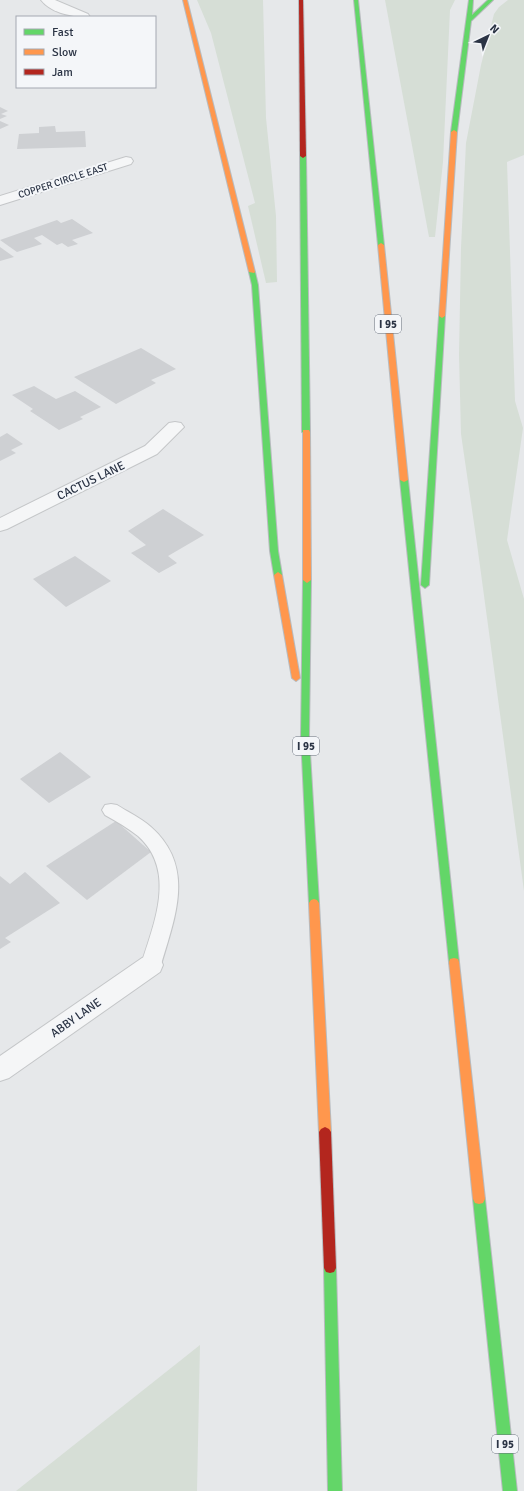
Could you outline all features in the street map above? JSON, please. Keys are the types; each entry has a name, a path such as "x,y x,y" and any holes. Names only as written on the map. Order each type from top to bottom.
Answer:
{"highway":[{"path":"185,0 254,285 274,550 305,736"},
{"name":"I 95","path":"301,0 307,559 305,736 329,1205 335,1491"},
{"name":"I 95","path":"356,0 421,649 510,1491"},
{"path":"421,649 454,128 469,20 470,0"},
{"path":"469,20 492,0"}],"street":[{"path":"47,0 56,6 81,16"},
{"name":"COPPER CIRCLE EAST","path":"0,201 126,161"},
{"path":"5,186 22,194"},
{"name":"CACTUS LANE","path":"0,526 152,450 175,427"},
{"name":"ABBY LANE","path":"0,1070 151,966"}],"lane":[{"path":"112,810 145,832 167,860 171,896 151,966"}],"shaded area":[{"path":"197,0 263,0 266,118 276,216 277,282 266,283 248,206 255,203 211,33"},
{"path":"385,0 455,0 450,10 443,162 435,237 429,237"},
{"path":"508,0 524,0 524,155 507,162 515,401 523,428 507,540 524,599 524,891 461,434 459,355 461,248 466,143 481,65 494,14 499,7"},
{"path":"200,1345 197,1491 16,1491"}],"building":[{"path":"0,107 8,111 1,114 7,116 0,119"},
{"path":"0,121 9,125 0,129"},
{"path":"55,126 56,132 85,131 86,147 17,149 19,134 39,133 39,127"},
{"path":"72,219 93,233 72,240 78,244 68,247 62,243 57,245 42,235 34,238 42,244 17,252 0,240 57,220 61,223"},
{"path":"0,247 14,257 0,261"},
{"path":"141,348 176,369 151,380 156,383 116,404 74,377"},
{"path":"34,386 56,399 75,391 101,407 80,417 83,419 59,430 30,411 33,409 12,395"},
{"path":"7,433 23,444 11,450 16,453 0,461 0,437"},
{"path":"163,509 204,535 168,556 177,563 159,573 131,553 146,545 128,531"},
{"path":"75,556 111,581 66,607 33,579"},
{"path":"60,752 91,777 49,803 20,779"},
{"path":"116,821 151,852 87,900 46,866"},
{"path":"25,872 60,903 5,938 11,942 0,949 0,876 10,884"}],"traffic: fast":[{"path":"356,0 381,245"},
{"path":"454,132 471,0"},
{"path":"469,20 491,0"},
{"path":"303,156 306,432"},
{"path":"252,272 255,285 274,551 278,575"},
{"path":"425,585 442,316"},
{"path":"404,480 454,962"},
{"path":"307,580 305,736 314,903"},
{"path":"479,1199 510,1491"},
{"path":"330,1268 335,1491"}],"traffic: slow":[{"path":"185,0 252,272"},
{"path":"442,316 454,132"},
{"path":"381,245 404,480"},
{"path":"306,432 307,580"},
{"path":"278,575 296,678"},
{"path":"314,903 325,1132"},
{"path":"454,962 479,1199"}],"traffic: jam":[{"path":"301,0 303,156"},
{"path":"325,1132 330,1268"}]}
